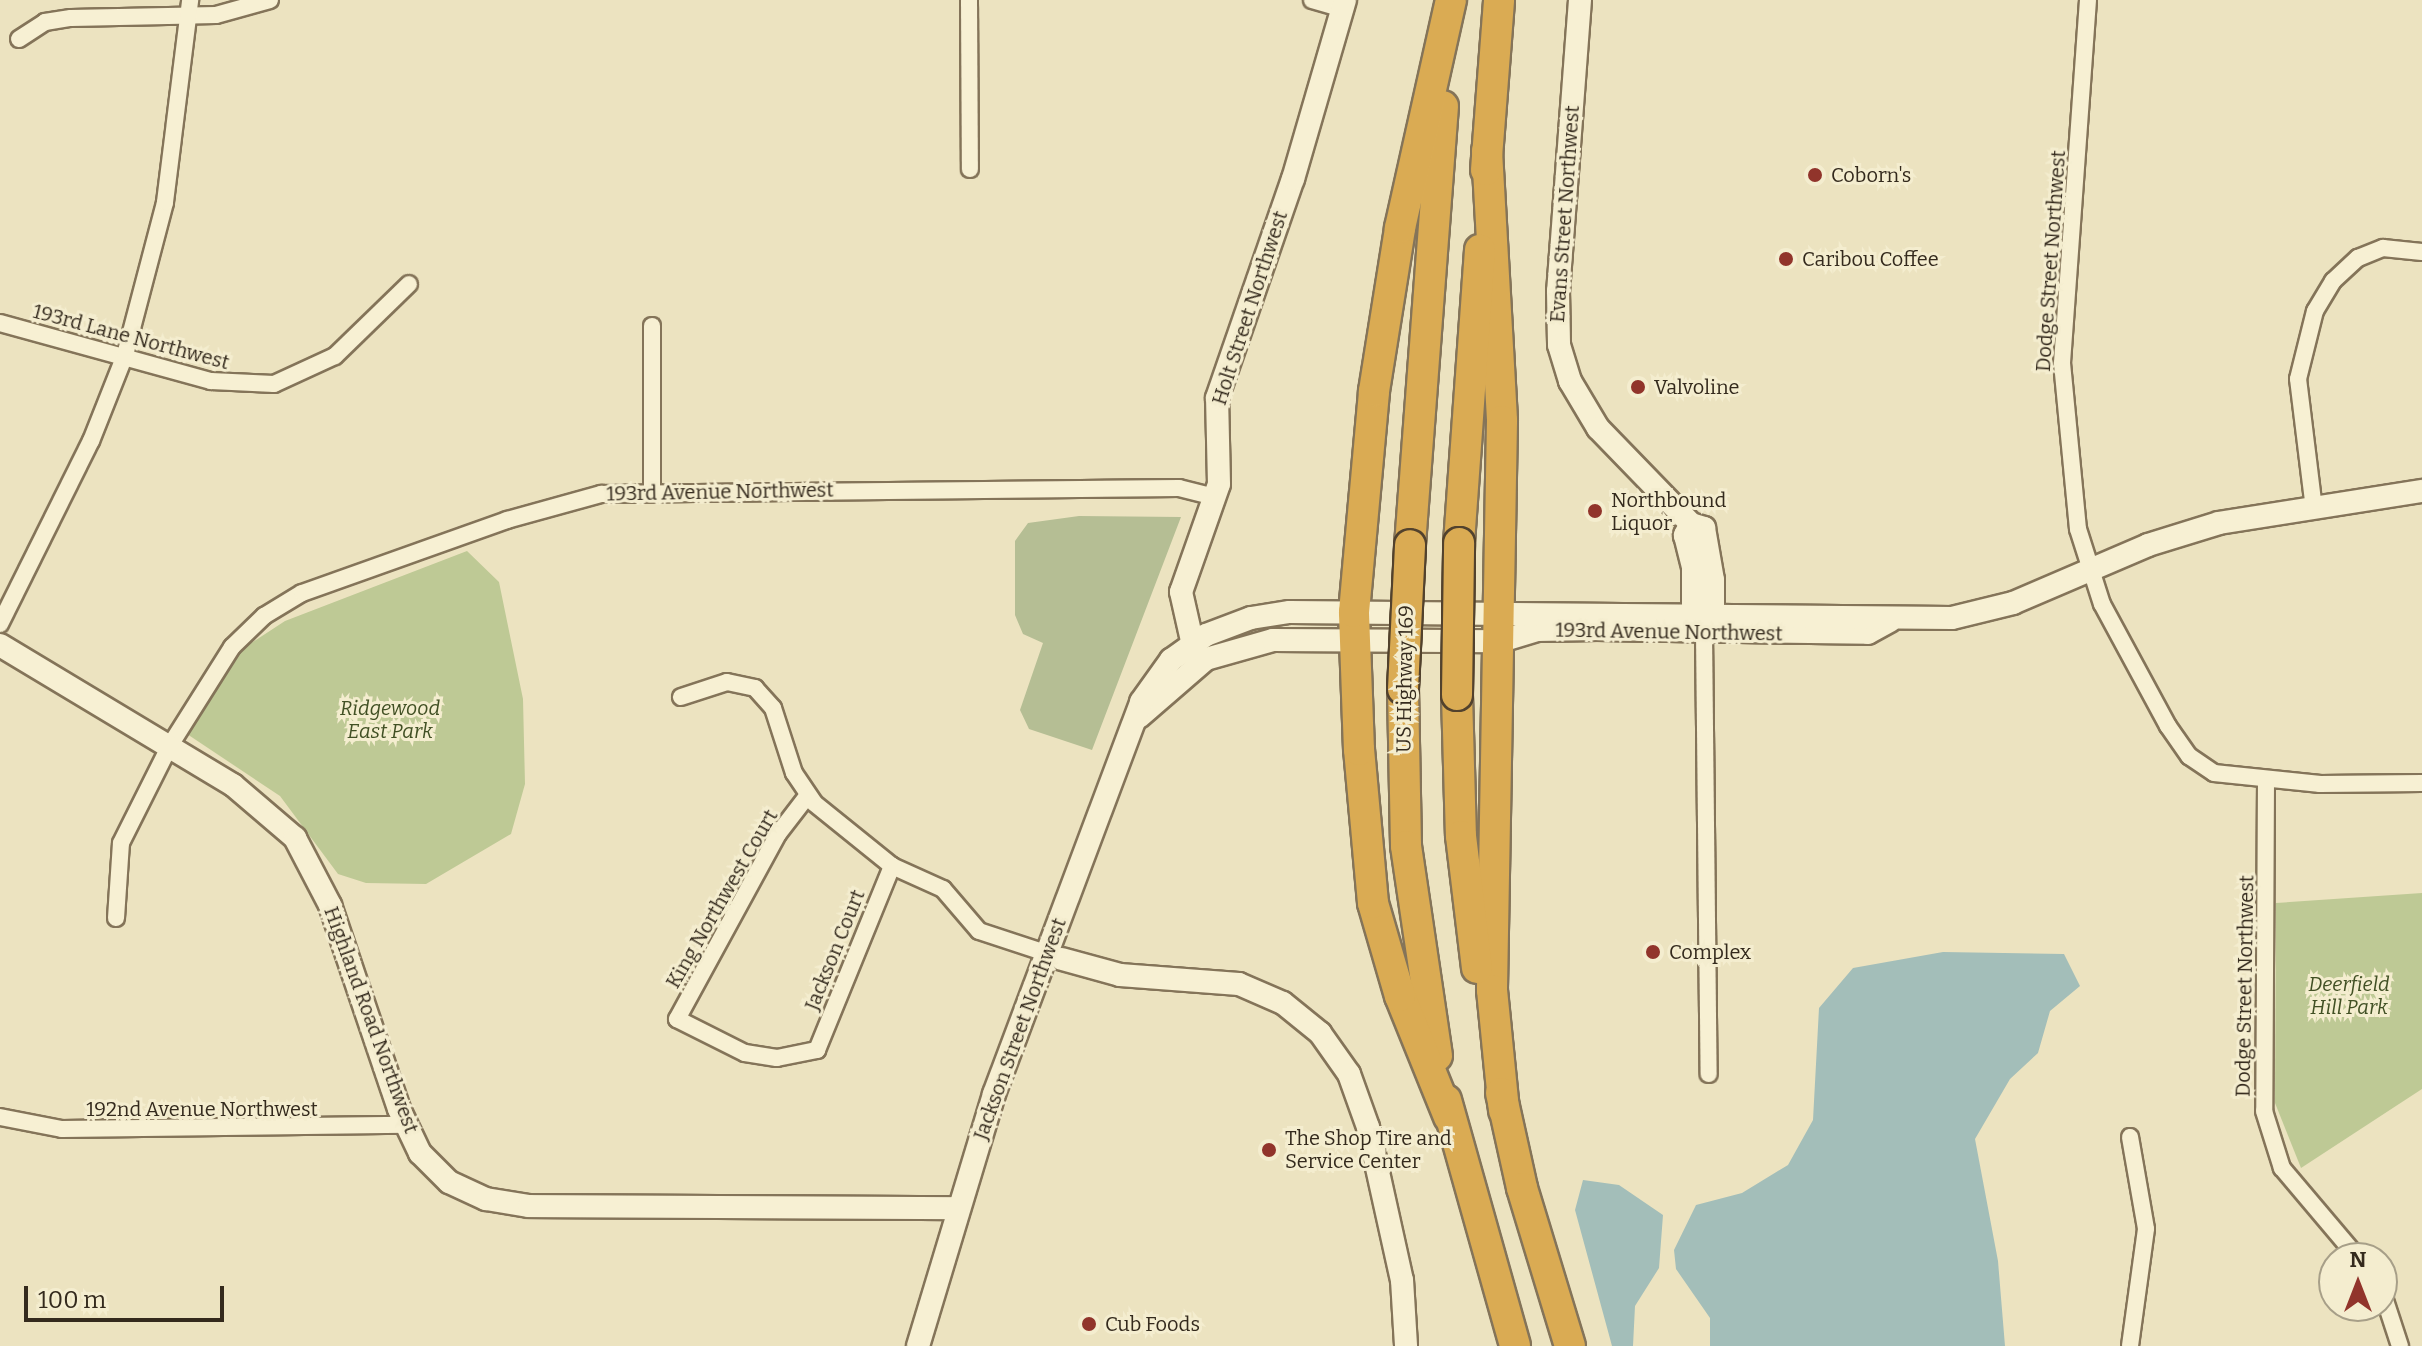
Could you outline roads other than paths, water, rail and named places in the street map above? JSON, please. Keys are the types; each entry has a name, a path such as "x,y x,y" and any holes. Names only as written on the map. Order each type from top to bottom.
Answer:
{"highway":[{"name":"US Highway 169","path":"1451,0 1410,545 1403,689 1411,891 1449,1117 1515,1346"},
{"path":"1449,1117 1400,996 1373,903 1354,626 1376,376 1400,228 1451,0"},
{"path":"1499,0 1459,543 1457,695 1468,901 1504,1110 1570,1346"},
{"path":"1487,151 1500,318 1502,627 1492,990 1504,1110"}],"street":[{"path":"19,39 45,22 189,8 234,12 270,0"},
{"path":"969,0 970,169"},
{"path":"1312,0 1344,4"},
{"name":"Evans Street Northwest","path":"1580,0 1558,291 1559,345 1570,381 1598,428 1691,524 1685,535 1703,621 1709,1074"},
{"name":"Dodge Street Northwest","path":"2088,0 2062,363 2075,511 2089,570"},
{"name":"Holt Street Northwest","path":"1195,653 1181,592 1216,497 1220,388 1293,179 1344,4"},
{"path":"0,624 91,441 125,355 165,202 189,8"},
{"path":"2314,509 2298,379 2315,311 2333,281 2358,258 2383,248 2422,252"},
{"name":"193rd Lane Northwest","path":"0,323 211,381 274,384 335,356 409,284"},
{"path":"652,326 652,491"},
{"name":"193rd Avenue Northwest","path":"116,918 121,843 169,747 219,664 247,630 282,603 555,505 601,494 652,491 1179,488 1216,497"},
{"name":"193rd Avenue Northwest","path":"1399,613 1537,630 1703,621 1868,633 1890,621 1993,610 2089,570 2219,523 2422,491"},
{"path":"2089,570 2122,649 2189,756 2214,773 2266,781 2422,783"},
{"name":"Jackson Street Northwest","path":"1354,626 1399,613"},
{"name":"Jackson Street Northwest","path":"918,1346 958,1208 1054,956 1153,680 1251,618 1354,626 1399,641"},
{"name":"193rd Avenue Northwest","path":"1399,641 1502,627"},
{"name":"Highland Road Northwest","path":"0,645 258,802 309,858 330,905 406,1125 420,1153 449,1182 506,1203 958,1208"},
{"path":"681,697 727,682 755,688 773,708 794,773 808,795 892,866 943,889 979,931 1120,975 1192,976 1239,984 1283,1003 1320,1033 1349,1074 1368,1127 1402,1280 1406,1346"},
{"name":"Dodge Street Northwest","path":"2266,781 2264,1111 2282,1168 2344,1242"},
{"name":"King Northwest Court","path":"808,795 778,834 677,1019 745,1053 777,1058 817,1050"},
{"name":"Jackson Court","path":"817,1050 892,866"},
{"name":"192nd Avenue Northwest","path":"0,1117 62,1129 406,1125"},
{"path":"2130,1137 2146,1229 2130,1346"},
{"path":"2392,1322 2400,1346"}],"water":[{"path":"1943,952 2064,954 2080,986 2050,1011 2038,1053 2010,1079 1975,1139 1998,1261 2005,1346 1710,1346 1710,1318 1676,1269 1674,1250 1696,1205 1742,1193 1788,1165 1813,1120 1819,1008 1853,968"},
{"path":"1583,1180 1619,1185 1663,1215 1659,1268 1635,1306 1633,1346 1612,1346 1575,1210"}],"place":[{"name":"Coborn's","path":"1815,175"},
{"name":"Caribou Coffee","path":"1786,259"},
{"name":"Valvoline","path":"1638,387"},
{"name":"Northbound Liquor","path":"1595,511"},
{"name":"Complex","path":"1653,952"},
{"name":"The Shop Tire and Service Center","path":"1269,1150"},
{"name":"Cub Foods","path":"1089,1324"}],"park label":[{"name":"Ridgewood East Park","path":"390,720"},
{"name":"Deerfield Hill Park","path":"2349,996"}]}
